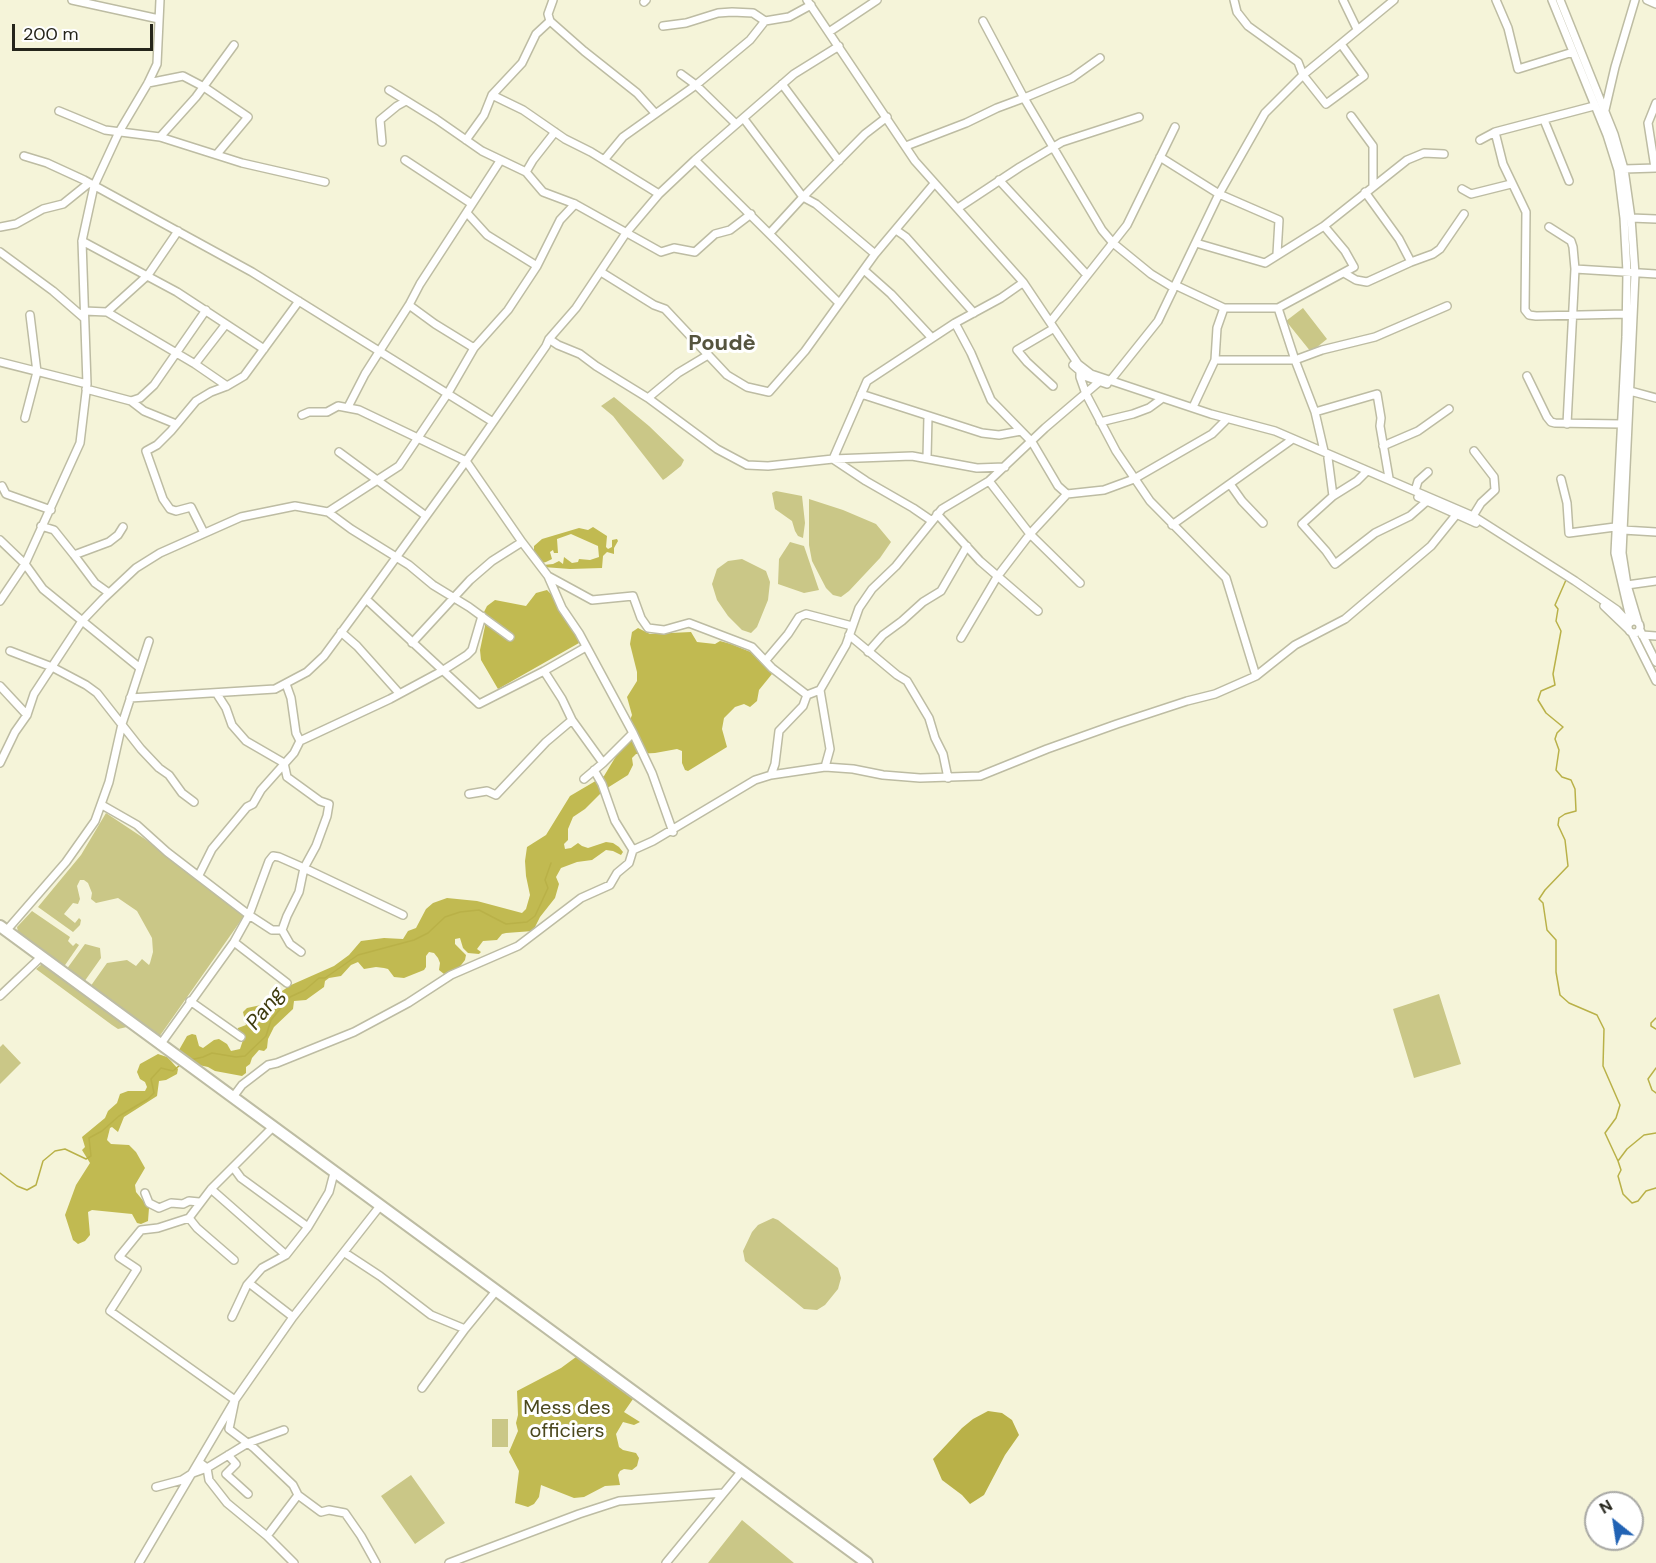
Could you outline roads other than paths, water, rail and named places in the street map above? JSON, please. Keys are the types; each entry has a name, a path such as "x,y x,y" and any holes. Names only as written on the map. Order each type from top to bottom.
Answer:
{"highway":[{"path":"3,929 867,1563"}],"street":[{"path":"72,0 100,3 159,19"},
{"path":"0,601 3,592 25,564 80,443 86,386 82,241 92,185 157,64 160,0"},
{"path":"553,0 548,14 550,21 637,93 655,113"},
{"path":"829,32 877,0"},
{"path":"1234,0 1237,12 1248,26 1298,62 1303,75 1326,104 1364,76 1341,44"},
{"path":"1343,0 1357,29"},
{"path":"1110,381 1158,321 1219,194 1265,112 1303,75 1394,0"},
{"path":"1496,0 1508,28 1518,69 1573,52"},
{"path":"1552,0 1607,135 1618,170 1627,272 1615,553 1634,628 1656,681"},
{"path":"1560,0 1605,112 1624,169 1631,218 1635,274 1622,553 1634,628"},
{"path":"1605,112 1615,67 1635,0"},
{"path":"1647,0 1656,4"},
{"path":"604,159 623,137 696,85 750,40 765,21 789,17 809,3 915,161 1020,285 1073,366 1080,372 1100,381 1275,435 1389,478 1473,516 1617,610 1634,628 1656,662"},
{"path":"663,26 686,23 718,13 732,12 753,13 765,21"},
{"path":"466,140 484,115 492,95 522,63 536,34 550,21"},
{"path":"983,21 1024,98 1102,230 1113,243 1151,274 1174,287 1224,308 1278,308 1354,267 1345,251 1324,226"},
{"path":"160,137 184,113 234,45"},
{"path":"130,698 275,689 307,672 324,656 366,599 466,461 549,339 576,308 626,233 659,194 694,160 794,74 839,46"},
{"path":"906,146 1072,78 1100,58"},
{"path":"681,74 696,85 736,124"},
{"path":"148,83 183,76 204,87 248,117 217,154"},
{"path":"782,84 838,161"},
{"path":"388,90 500,161 525,172 543,192 575,204 609,221 661,252 674,248 695,252 715,234 729,230 751,214"},
{"path":"492,95 523,110 555,132 604,159 659,194"},
{"path":"382,142 380,120 406,100"},
{"path":"1624,169 1655,168 1648,123 1656,103"},
{"path":"1480,140 1495,132 1594,106"},
{"path":"59,111 105,130 160,137 253,166 325,182"},
{"path":"1351,116 1373,146 1373,186"},
{"path":"770,233 865,134 887,117"},
{"path":"958,208 1053,147 1078,135 1139,117"},
{"path":"744,119 803,197 816,204 875,254"},
{"path":"1544,120 1569,181"},
{"path":"1051,321 1126,225 1175,127"},
{"path":"525,172 555,132"},
{"path":"1495,132 1503,164 1526,212 1525,310 1529,315 1626,314"},
{"path":"1196,243 1265,263 1324,226 1407,160 1424,153 1444,154"},
{"path":"24,156 47,163 92,185 252,272 493,422"},
{"path":"1161,157 1219,194 1279,220 1277,254"},
{"path":"405,160 472,204"},
{"path":"694,160 839,303"},
{"path":"348,407 365,374 420,284 500,161"},
{"path":"915,161 1023,282 1078,364 1100,381 1110,381 1275,431 1471,520 1567,578"},
{"path":"999,180 1088,275"},
{"path":"1462,189 1471,194 1511,184"},
{"path":"0,227 16,224 43,209 63,204 92,185"},
{"path":"601,272 654,305 665,309 727,375 747,387 769,392 805,351 875,254 933,185"},
{"path":"1365,192 1399,239 1411,262"},
{"path":"328,512 399,466 448,393 474,348 508,310 537,266 561,220 575,204"},
{"path":"467,213 487,235 537,266"},
{"path":"1344,273 1356,280 1367,282 1433,254 1440,249 1464,214"},
{"path":"1631,218 1656,219"},
{"path":"1549,227 1571,241 1575,269 1567,424"},
{"path":"896,230 906,237 974,313"},
{"path":"0,252 84,315 107,312 148,275 178,231"},
{"path":"82,241 148,275 264,349"},
{"path":"1575,269 1656,274"},
{"path":"864,270 891,294 932,338"},
{"path":"833,459 867,381 955,323 1020,285"},
{"path":"204,533 190,507 170,509 163,499 146,451 157,445 196,400 244,376 299,301"},
{"path":"409,305 474,348"},
{"path":"1215,360 1295,360 1322,350 1375,338 1447,306"},
{"path":"1193,407 1215,360 1217,328 1224,308"},
{"path":"1278,308 1315,412 1326,454 1333,496"},
{"path":"131,400 140,398 154,385 206,310"},
{"path":"107,312 195,364 227,386"},
{"path":"25,418 37,372 30,315"},
{"path":"955,323 991,400 1032,442 1058,486 1067,494"},
{"path":"195,364 226,324"},
{"path":"1051,330 1017,350 1053,386"},
{"path":"549,339 580,354 648,398 717,449 747,465 768,466 889,456 927,458 977,468 1005,467"},
{"path":"648,398 678,373 708,355"},
{"path":"0,362 131,400 144,411 176,424"},
{"path":"1080,372 1086,394 1100,422 1116,451 1150,501 1226,578 1256,676"},
{"path":"1527,376 1547,417 1555,423 1621,424"},
{"path":"771,775 775,764 779,731 803,706 807,695 820,690 846,645 859,608 872,589 896,566 937,514 953,501 989,481 1076,400 1100,381"},
{"path":"1630,391 1656,398"},
{"path":"861,394 982,433 999,435 1021,430"},
{"path":"1315,412 1377,394 1389,478"},
{"path":"1100,422 1133,414 1149,408 1160,400"},
{"path":"302,415 309,412 327,412 338,406 359,410 466,461 548,576 562,608 633,733 652,773 672,831"},
{"path":"1383,446 1418,431 1449,409"},
{"path":"927,458 928,416"},
{"path":"961,638 997,577 1030,534 1067,494 1104,490 1134,478 1212,434 1225,421"},
{"path":"1172,525 1290,441"},
{"path":"1473,516 1481,503 1495,490 1494,477 1474,451"},
{"path":"339,452 426,516"},
{"path":"833,459 932,521"},
{"path":"1415,490 1418,481 1428,472"},
{"path":"1365,473 1357,481 1333,496 1302,524 1335,564 1376,533 1410,516 1427,501"},
{"path":"1561,479 1567,503 1569,533 1615,527 1623,530 1656,532"},
{"path":"989,481 1030,534 1080,583"},
{"path":"1230,484 1242,501 1263,523"},
{"path":"3,486 6,494 51,510"},
{"path":"0,763 15,732 27,715 34,694 82,621 109,593 136,568 160,553 241,517 295,506 328,512 510,637"},
{"path":"937,514 997,577 1038,611"},
{"path":"232,1097 242,1085 268,1065 354,1032 408,1003 451,975 518,946 581,898 610,885 617,873 629,863 633,850 672,831 755,780 771,775 825,767 884,775 948,778 980,776 1047,749 1187,700 1215,693 1256,676 1295,645 1345,619 1431,546 1456,515"},
{"path":"41,526 54,530 95,583 109,593"},
{"path":"74,555 109,542 118,535 123,527"},
{"path":"0,540 25,564 43,589 140,668"},
{"path":"412,643 492,561 522,542"},
{"path":"868,652 883,635 940,591 967,546"},
{"path":"548,576 592,600 633,596 641,618 648,628 664,630 689,623 752,647 772,668 807,695"},
{"path":"1627,585 1656,581"},
{"path":"366,599 479,704 585,647"},
{"path":"766,660 799,617 806,614 852,626"},
{"path":"199,875 212,849 247,807 256,800 261,790 294,753 300,741 361,714 441,671 472,650 482,616"},
{"path":"1634,628 1656,636"},
{"path":"341,632 357,646 399,693"},
{"path":"849,635 907,681 929,718 943,754 948,778"},
{"path":"3,929 66,862 95,821 102,805 122,724 149,641"},
{"path":"9,651 52,667 97,693 141,749 169,775 182,793 194,802"},
{"path":"544,671 572,720 603,763"},
{"path":"286,684 300,741"},
{"path":"0,686 27,715"},
{"path":"820,690 830,748 825,767"},
{"path":"217,694 226,708 232,725 246,741 284,763 287,777 320,801 329,804 316,846 304,868 299,892 286,916 282,930 290,944 301,952"},
{"path":"469,794 487,790 496,795 546,742 572,720"},
{"path":"584,779 633,733"},
{"path":"594,770 602,784 615,820 633,850"},
{"path":"102,805 137,825 167,852 249,915 272,930 282,930"},
{"path":"160,1045 234,942 249,915 269,861 273,856 304,868 403,915"},
{"path":"234,942 287,983"},
{"path":"0,996 41,957"},
{"path":"190,1001 242,1037"},
{"path":"235,1400 110,1311 137,1269 119,1257 141,1230 158,1228 189,1218 199,1202 272,1128"},
{"path":"233,1167 241,1178 308,1227"},
{"path":"232,1317 249,1283 262,1268 286,1255 308,1227 329,1192 334,1173"},
{"path":"211,1189 286,1255"},
{"path":"146,1193 149,1203 159,1208 171,1203 199,1202"},
{"path":"141,1562 235,1400 293,1317 380,1206"},
{"path":"189,1218 197,1228 234,1260"},
{"path":"345,1253 380,1276 431,1315 465,1329"},
{"path":"249,1283 293,1317"},
{"path":"422,1388 496,1291"},
{"path":"235,1400 229,1429 248,1443 293,1485 298,1495 321,1512 329,1510 345,1513 376,1563"},
{"path":"156,1487 182,1480 248,1443 284,1430"},
{"path":"228,1455 236,1464 226,1474 248,1494"},
{"path":"199,1462 207,1468 209,1480 227,1503 267,1536 294,1563"},
{"path":"666,1563 741,1472"},
{"path":"449,1563 619,1501 723,1493"},
{"path":"267,1536 298,1495"}],"waterway":[{"path":"1566,580 1555,605 1558,609 1556,621 1561,631 1553,674 1555,685 1541,691 1538,700 1546,713 1563,727 1555,739 1559,750 1556,770 1562,777 1571,780 1575,789 1576,811 1559,818 1558,825 1565,840 1568,866 1539,899 1543,903 1547,930 1556,940 1556,972 1560,995 1569,1003 1597,1015 1604,1029 1603,1066 1620,1105 1616,1118 1605,1133 1618,1161"},
{"name":"Pang","path":"190,1060 212,1053 236,1057 245,1056 266,1036 271,1020 290,997 305,990 319,978 325,978 358,955 414,940 428,933 445,917 460,912 479,910 506,924 527,922 535,916 548,888 545,880 551,863"},
{"path":"1656,1018 1651,1023 1651,1026 1656,1029"},
{"name":"Pang","path":"0,1173 17,1186 27,1190 36,1185 43,1161 55,1151 65,1149 86,1159 91,1156 89,1138 102,1131 119,1116 148,1099 154,1093 151,1079 161,1068 173,1071 180,1065"},
{"path":"1656,1068 1648,1079 1652,1090 1656,1093"},
{"path":"1656,1133 1644,1135 1627,1149 1618,1161 1621,1170 1618,1176 1623,1194 1632,1203 1638,1201 1646,1191 1656,1188"}],"district":[{"name":"Poudè","path":"722,344"}],"park label":[{"name":"Mess des officiers","path":"567,1420"}]}
